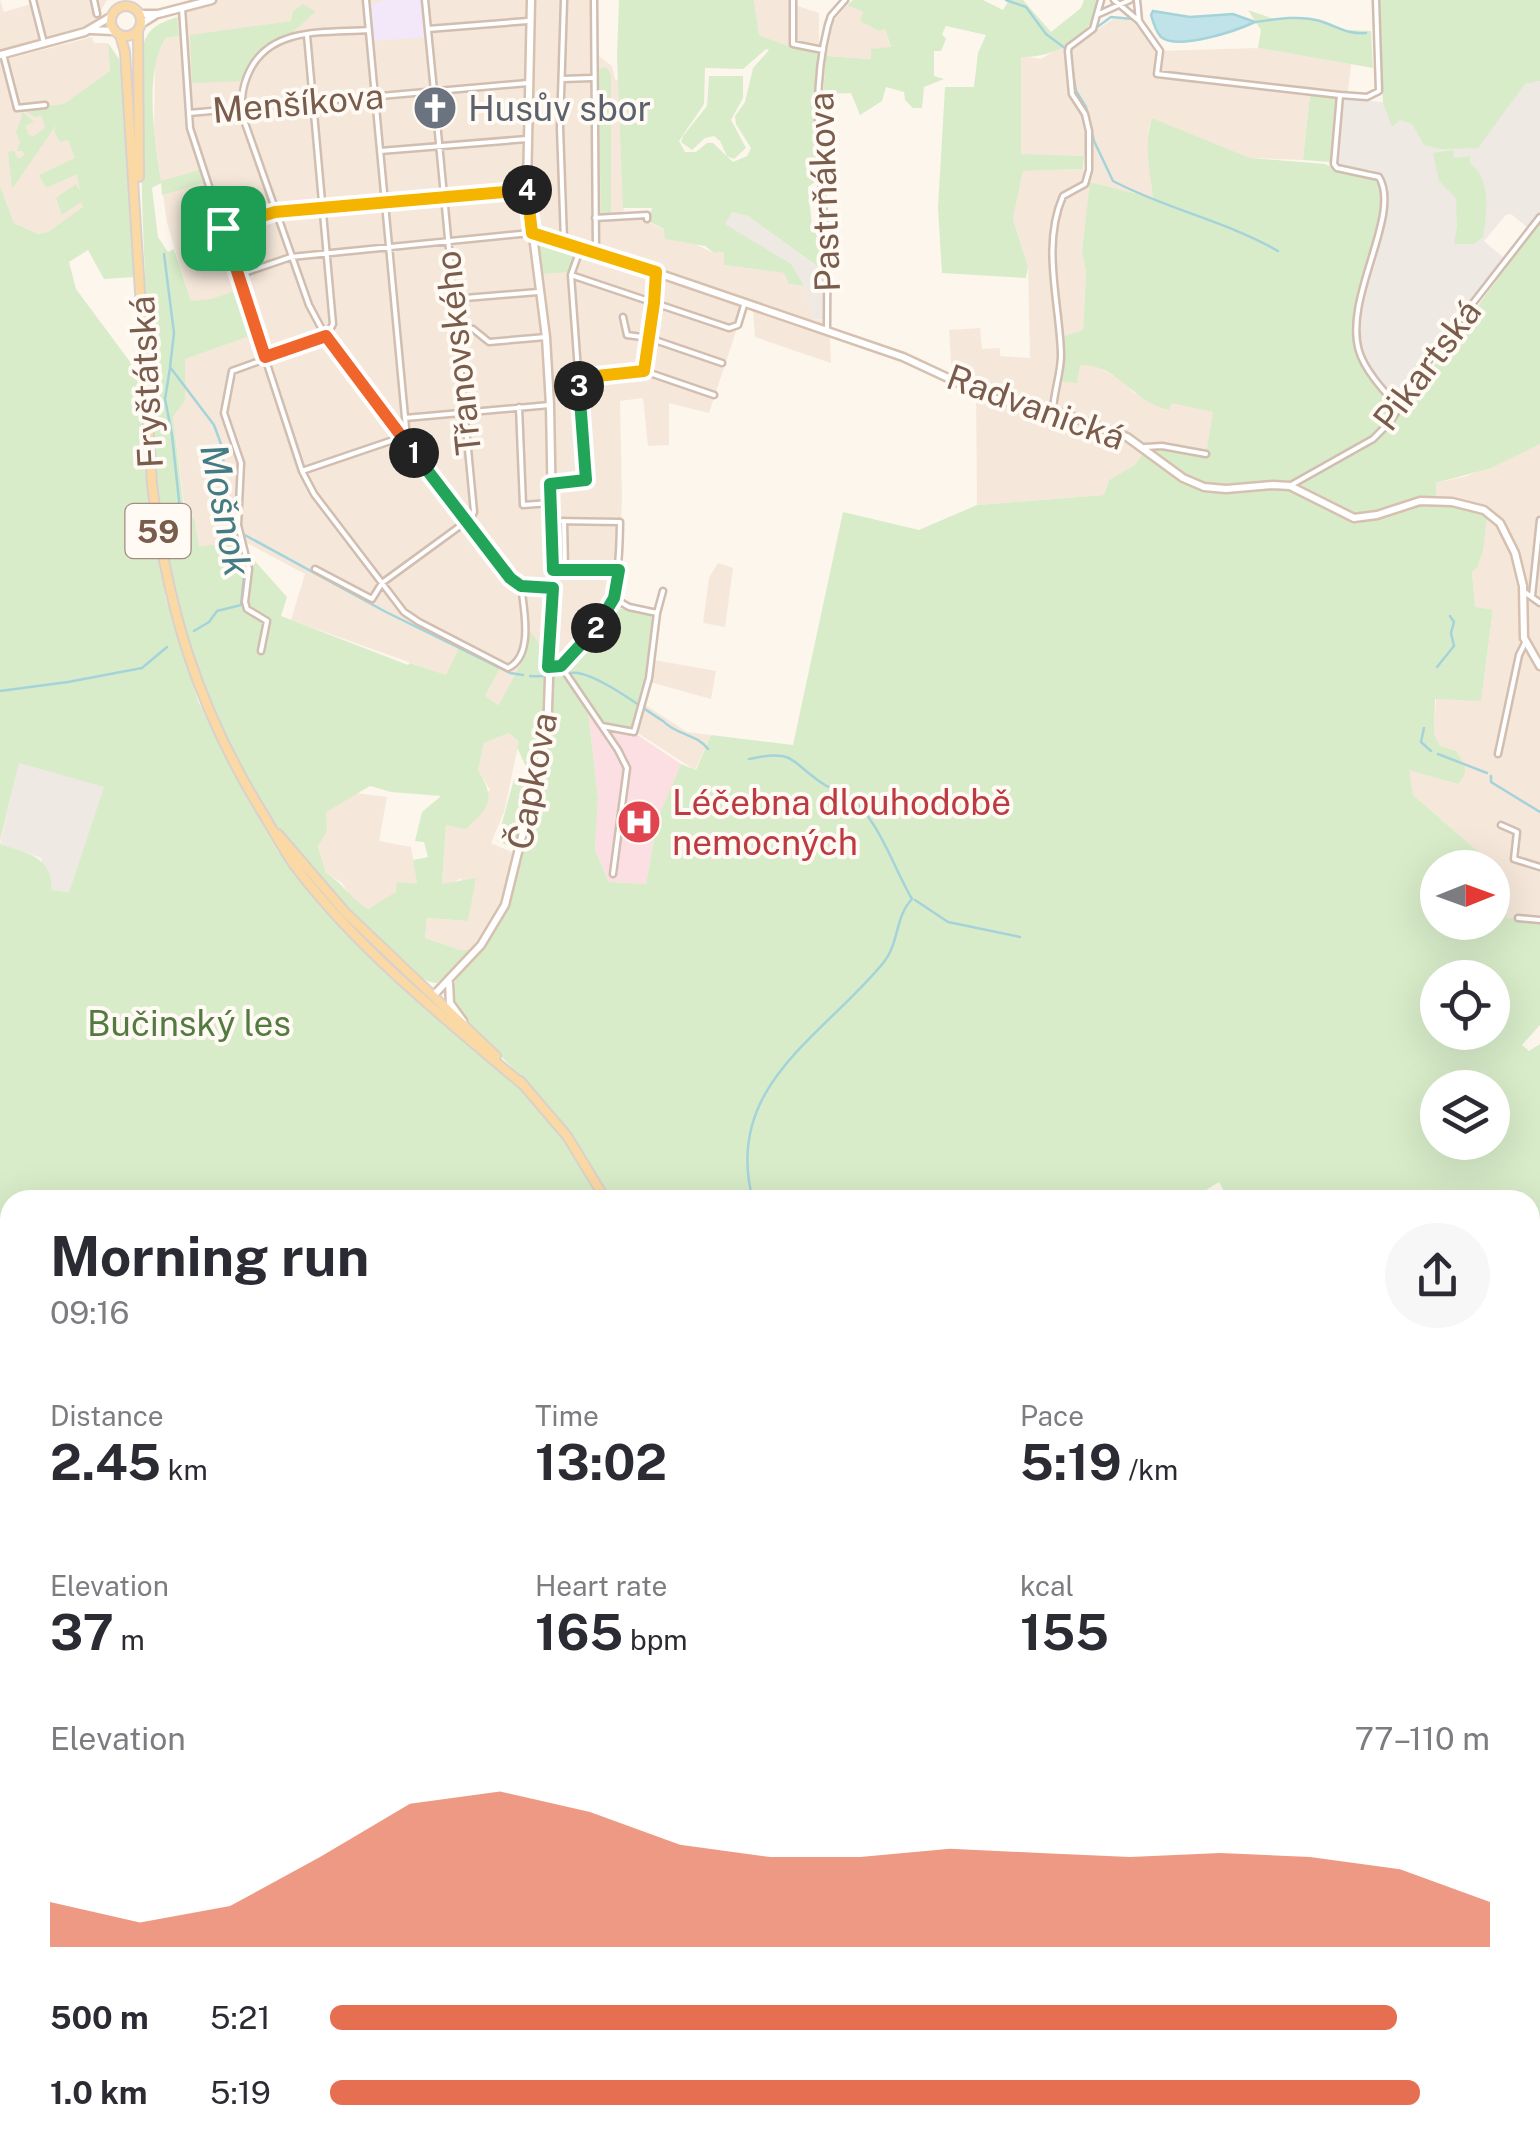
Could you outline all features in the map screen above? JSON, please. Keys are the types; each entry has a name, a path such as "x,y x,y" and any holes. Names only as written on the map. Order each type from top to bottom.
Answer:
{"main road":[{"path":"129,3 139,14 140,28 130,36 117,33 112,16 119,4 129,3"},
{"name":"Fryštátská","path":"138,222 140,28"},
{"name":"Fryštátská","path":"117,33 125,52 151,468 164,568 180,634 202,699 281,847 311,886 412,990 522,1084"},
{"name":"Fryštátská","path":"266,819 345,912 522,1084 567,1136 600,1190"}],"street":[{"path":"33,0 44,44"},
{"path":"94,0 97,14"},
{"path":"139,14 158,14 212,0"},
{"path":"302,471 402,437 406,428 366,0"},
{"path":"425,0 434,91"},
{"name":"Čapkova","path":"432,997 480,945 505,904 545,747 553,588 550,405 546,336 527,188 531,0"},
{"path":"564,0 560,80 564,241"},
{"path":"594,0 596,252"},
{"path":"794,0 793,44 823,50"},
{"name":"Pastrňákova","path":"827,330 817,105 831,16 845,0"},
{"path":"1053,410 1054,384 1061,362 1054,281 1057,212 1063,196 1085,184 1089,170 1089,131 1072,94 1068,47 1093,28 1101,0"},
{"path":"1114,0 1139,21 1160,51 1157,74 1362,98 1378,91 1376,0"},
{"path":"1099,14 1133,0 1139,21"},
{"path":"182,8 188,114 302,471 314,494 404,612 508,668 517,663 524,648 521,586"},
{"path":"140,28 158,14"},
{"path":"45,105 17,108 2,54 89,30 112,16"},
{"path":"428,29 530,21"},
{"path":"89,30 117,33"},
{"path":"369,30 307,34 275,42 261,54 244,84 242,110 275,212 309,306 326,336 510,578 521,586 553,588"},
{"path":"262,651 267,621 247,609 245,602 249,569 238,525 241,464 224,413 232,371 326,336 333,324 307,34"},
{"path":"560,80 592,78"},
{"name":"Menšíkova","path":"188,114 528,83"},
{"path":"1340,95 1334,164 1337,168 1377,175 1384,185 1387,203 1359,294 1358,350 1399,408"},
{"name":"Třanovského","path":"437,122 474,512 466,521"},
{"path":"380,151 527,138"},
{"path":"223,228 275,212 527,188"},
{"name":"Pikartská","path":"1290,486 1373,439 1390,422 1430,357 1540,217"},
{"path":"595,218 647,218"},
{"path":"238,275 291,258 532,233"},
{"name":"Radvanická","path":"532,233 904,357 990,398 1053,410 1126,436 1183,478 1204,487 1226,490 1290,486 1354,518 1424,500 1484,510 1506,532 1519,566 1526,642 1540,666"},
{"path":"550,484 586,480 571,274 581,247"},
{"path":"644,371 656,272"},
{"path":"571,274 729,328 738,324 745,302"},
{"path":"453,299 540,292"},
{"path":"623,317 627,336 649,338 722,363"},
{"path":"456,327 477,331 489,342 546,336"},
{"path":"578,378 644,371 714,394"},
{"path":"406,418 550,405"},
{"path":"519,407 523,505 551,503"},
{"path":"1145,447 1206,454"},
{"path":"1532,596 1540,520"},
{"path":"315,569 372,599 382,583 466,521"},
{"path":"548,667 561,666 591,635 614,598 619,570 620,522 552,521"},
{"path":"564,522 565,570"},
{"path":"553,570 619,570"},
{"path":"1523,590 1540,603"},
{"path":"602,726 634,732 649,678 657,612 664,591"},
{"path":"614,598 629,608 657,612"},
{"path":"1498,754 1519,655 1526,642"},
{"path":"561,666 626,768 613,874"},
{"path":"1501,825 1517,832 1514,859 1540,867"},
{"path":"1518,918 1540,920"},
{"path":"450,980 450,1003 470,1030"},
{"path":"412,990 432,997 437,1012"}],"shaded area":[{"path":"0,0 4,12 31,4 30,0 107,0 89,31 0,55"},
{"path":"212,0 598,0 595,53 612,66 615,79 619,80 624,219 642,219 714,253 725,252 725,265 785,273 789,284 804,286 813,319 829,321 831,363 755,337 753,310 744,307 709,413 669,403 669,445 648,446 643,398 620,401 622,498 618,594 593,637 565,668 543,666 543,652 526,646 500,705 453,678 291,620 305,574 245,542 199,548 186,519 173,417 185,401 185,358 224,345 191,301 167,223 154,132 155,59 166,38 179,36 177,17 182,8"},
{"path":"383,0 422,0 425,37 374,41 371,5"},
{"path":"754,0 796,0 798,6 819,13 819,53 759,35"},
{"path":"847,5 863,12 865,23 879,31 885,29 891,48 872,59 826,56 833,22"},
{"path":"1113,19 1128,19 1139,27 1155,51 1258,48 1351,64 1348,91 1336,97 1310,95 1303,160 1249,158 1152,118 1148,158 1153,199 1091,182 1082,249 1086,273 1083,330 1061,337 1063,362 1058,381 1080,364 1094,365 1123,381 1134,393 1214,412 1206,455 1135,465 1109,480 1104,495 977,505 976,392 952,375 949,330 980,328 982,349 1000,348 1000,356 1030,358 1028,265 1013,219 1023,171 1083,169 1090,179 1090,148 1084,156 1021,155 1021,56 1041,59 1065,45 1068,50"},
{"path":"92,37 94,43 108,43 110,71 75,158 83,207 48,232 38,234 14,223 0,186 0,61"},
{"path":"1540,81 1540,213 1528,228 1511,214 1506,215 1484,241 1504,258 1423,361 1404,395 1386,390 1361,351 1359,341 1362,295 1389,203 1380,175 1371,170 1339,167 1336,163 1342,99 1422,105"},
{"path":"732,212 748,216 827,274 827,320 813,319 804,286 790,264 724,224"},
{"path":"1540,444 1540,921 1510,919 1510,850 1476,850 1413,795 1408,769 1458,784 1434,734 1436,699 1481,700 1493,611 1475,608 1472,571 1477,568 1435,504 1436,483 1467,476"},
{"path":"718,563 733,568 725,627 703,623 709,578"},
{"path":"654,660 716,671 711,699 650,682"},
{"path":"644,704 687,732 711,735 695,770 636,732"},
{"path":"588,711 600,731 639,736 681,764 658,817 646,884 609,882 595,850 598,798"},
{"path":"509,733 519,742 504,812 491,843 516,854 503,903 472,950 460,950 425,938 427,918 468,921 461,878 449,885 442,884 446,824 490,790 478,770 484,743"},
{"path":"19,762 105,787 69,892 50,890 41,858 0,844"},
{"path":"356,793 387,797 379,841 411,847 417,884 367,909 353,900 342,883 326,873 318,845 327,832 325,812"}],"green space":[{"path":"619,0 754,0 759,35 819,53 813,108 816,181 808,187 812,226 822,230 825,272 748,216 732,212 725,224 791,264 804,286 789,284 784,273 724,265 724,252 714,253 705,246 665,239 664,229 648,221 652,208 623,208 617,57","holes":["769,50 753,68 745,102 735,116 751,148 747,156 733,162 713,143 696,152 685,152 679,141 704,104 705,68 743,69"]},
{"path":"853,0 983,0 1003,10 1009,0 1023,0 1051,32 1081,8 1084,0 1099,0 1090,25 1071,43 1047,54 1021,57 1021,154 1084,156 1083,169 1023,171 1013,219 1028,266 1026,278 942,273 938,208 945,87 974,87 978,53 986,35 946,26 941,51 934,51 934,76 944,79 924,87 922,108 913,108 905,100 904,92 886,87 882,101 860,115 851,93 823,94 826,56 871,59 871,49 891,47 885,29 879,31 860,21 863,12 847,5"},
{"path":"1378,0 1540,0 1540,81 1525,84 1478,148 1441,149 1424,145 1412,124 1400,120 1392,127 1383,103"},
{"path":"303,4 316,12 262,52 243,81 192,83 190,35 291,21 293,11"},
{"path":"1248,10 1274,19 1317,19 1347,30 1371,31 1373,68 1258,48 1261,30"},
{"path":"177,17 179,36 166,38 159,52 153,88 161,181 199,170 203,183 162,195 161,183 152,188 158,237 168,252 174,249 191,301 241,289 255,334 185,359 185,401 173,417 185,518 194,518 199,547 237,541 287,597 281,616 408,665 446,675 460,646 501,666 485,696 499,705 521,663 527,630 543,657 546,700 535,779 517,747 519,742 509,733 484,743 478,770 487,789 485,809 466,829 446,825 442,884 476,878 468,921 427,918 425,938 472,950 437,983 414,973 386,949 276,825 229,743 199,673 178,601 164,529 149,381 141,54 149,33","holes":["370,786 391,792 441,796 422,812 415,841 424,842 428,857 413,860 417,884 397,882 396,892 368,909 326,873 318,846 327,832 326,812"]},
{"name":"Bučinský les","path":"108,43 119,59 122,82 136,277 104,279 88,250 69,262 76,289 142,378 147,485 166,599 198,701 277,850 308,889 423,1007 519,1087 563,1139 594,1190 0,1190 0,844 36,858 48,870 51,890 69,892 104,787 19,763 0,841 0,186 14,223 38,234 48,232 83,207 81,202 62,215 56,198 76,184 80,191 77,174 46,188 39,175 75,158 68,140 60,142 54,131 57,124 12,189 8,152 14,151 18,159 25,155 17,151 21,111 34,122 25,126 29,135 45,128 42,116 35,117 22,109 64,104 110,71"},
{"path":"603,67 611,76 611,213 601,213 595,74"},
{"path":"709,76 743,76 743,98 731,120 746,148 734,159 727,156 714,136 705,138 692,150 681,142 707,106"},
{"path":"1310,94 1336,97 1330,162 1303,160"},
{"path":"1152,118 1250,158 1325,164 1377,178 1385,202 1357,293 1355,351 1397,416 1540,221 1540,444 1491,468 1436,483 1436,504 1470,508 1487,516 1483,551 1472,572 1475,607 1493,610 1481,701 1435,699 1434,734 1440,746 1456,751 1465,772 1458,784 1409,770 1413,795 1476,850 1420,850 1420,940 1510,940 1510,918 1540,921 1540,1025 1522,1045 1529,1051 1540,1044 1540,1190 1223,1190 1219,1182 1206,1190 605,1190 550,1107 473,1027 451,998 456,978 495,930 507,907 543,762 550,674 554,670 560,672 588,711 598,798 595,850 609,882 646,884 658,817 681,764 696,770 711,735 793,745 843,512 919,530 977,505 1104,495 1109,480 1135,465 1149,445 1206,455 1213,412 1172,403 1169,410 1144,399 1115,376 1093,366 1080,365 1077,383 1057,381 1063,362 1061,337 1083,330 1086,273 1082,250 1090,182 1153,198 1148,158"},
{"path":"1453,150 1454,158 1470,156 1470,163 1485,187 1483,237 1474,244 1454,244 1456,198 1439,181 1433,153"},
{"path":"546,239 577,249 569,272 541,274 537,245"},
{"path":"613,607 651,615 654,628 649,672 632,729 604,724 565,668"},
{"path":"514,779 532,786 517,849 497,841"}],"water":[{"path":"1153,11 1190,17 1233,14 1255,22 1208,38 1169,41 1158,32"}],"waterway":[{"path":"1006,0 1026,7 1046,34 1066,49"},
{"path":"1096,28 1111,17 1133,19"},
{"path":"1256,22 1304,18 1366,33"},
{"path":"1071,61 1076,91 1086,107 1094,141 1113,181 1278,251"},
{"name":"Mošnok","path":"164,254 174,333 170,367 214,425 221,444 235,544 245,568 241,605 217,611 209,622 194,631"},
{"path":"170,368 165,399 180,510"},
{"path":"243,534 386,612 510,673 523,675"},
{"path":"1437,667 1454,646 1454,622 1450,616"},
{"name":"Mošnok","path":"0,691 142,668 167,647"},
{"path":"530,676 572,673 598,680 708,749"},
{"path":"1424,728 1421,742 1431,751"},
{"path":"1438,754 1487,773"},
{"path":"749,759 784,757 825,785 846,794 876,829 912,899 884,962 784,1066 765,1094 752,1125 747,1160 752,1190"},
{"path":"1491,776 1491,782 1540,812"},
{"path":"915,900 948,922 1020,937"}],"place":[{"name":"Husův sbor","path":"435,108"},
{"name":"Léčebna dlouhodobě nemocných","path":"639,822"}],"route":[{"path":"527,188 532,233 656,272 644,371 578,378 586,480 550,484 553,570 619,570 614,598 607,611 591,635 561,666 548,667 553,588 521,586 510,578 326,336 265,357 223,228 275,212 527,188"}]}
